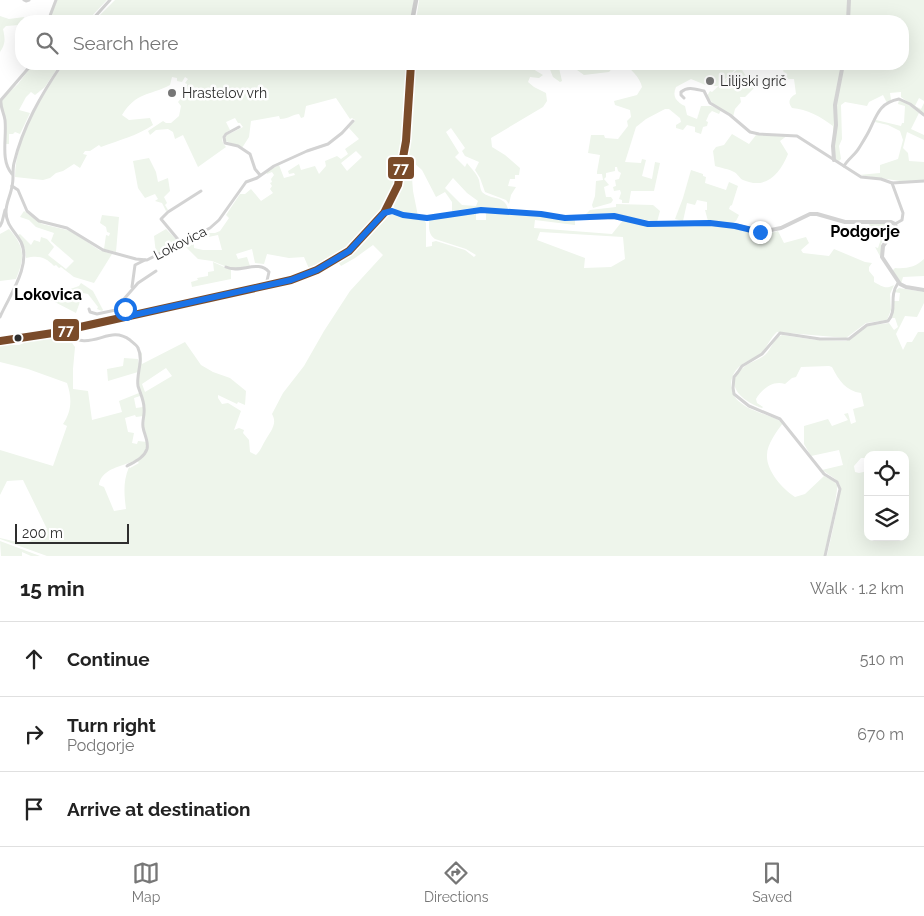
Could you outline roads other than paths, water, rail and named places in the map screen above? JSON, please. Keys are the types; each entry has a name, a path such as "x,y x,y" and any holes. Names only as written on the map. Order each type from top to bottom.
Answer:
{"main road":[{"path":"413,15 416,0"},
{"path":"0,341 62,331 291,280 336,260 362,239 384,213 398,185 406,141 411,70"}],"street":[{"path":"24,0 30,0"},
{"path":"50,15 56,0"},
{"path":"96,15 110,0"},
{"path":"848,15 849,0"},
{"path":"13,174 6,168 3,158 5,122 0,100 27,70"},
{"path":"0,226 12,186 14,163 28,120 58,70"},
{"path":"834,160 835,105 842,70"},
{"path":"684,98 681,92 685,88 704,91 710,103 730,115 750,132 797,136 861,177 882,179 892,183 924,181"},
{"path":"844,166 848,159 858,151 877,113 884,104 899,99 910,104 924,115"},
{"name":"Lokovica","path":"12,186 18,190 27,211 39,221 67,228 103,250 145,260 207,231 215,225 227,210 243,186 274,166 328,144 342,133 353,120"},
{"path":"239,127 226,134 224,137 225,143 238,146 250,154 255,169 260,175"},
{"path":"892,183 903,212 902,220 895,224"},
{"path":"181,243 160,219 201,191"},
{"path":"0,317 16,283 24,260 21,243 6,220 6,206"},
{"path":"384,213 392,211 403,215 427,218 481,210 541,214 565,218 614,216 648,224 710,223 760,232 781,228 810,214 817,214 845,222 885,221 895,224"},
{"path":"895,224 896,228 882,246 882,257 898,283 906,287 924,290"},
{"path":"132,288 135,265 145,260"},
{"path":"226,267 234,269 258,266 267,269 269,274 266,286"},
{"path":"129,316 125,308 124,298 132,288 156,271"},
{"path":"825,556 840,489 837,482 824,474 780,418 749,406 734,394 734,377 742,366 762,354 780,333 820,339 849,338 867,325 888,321 892,316 893,293 898,283"},
{"path":"0,306 5,306"},
{"path":"89,309 90,312 97,314 125,308"},
{"path":"62,331 72,339 84,342 113,334 121,335 138,347 140,357 138,385 144,407 142,426 148,445 140,458 127,466"}],"place":[{"name":"Lilijski grič","path":"710,81"},
{"name":"Hrastelov vrh","path":"172,93"}],"district":[{"name":"Podgorje","path":"865,231"},
{"name":"Lokovica","path":"48,294"}]}
